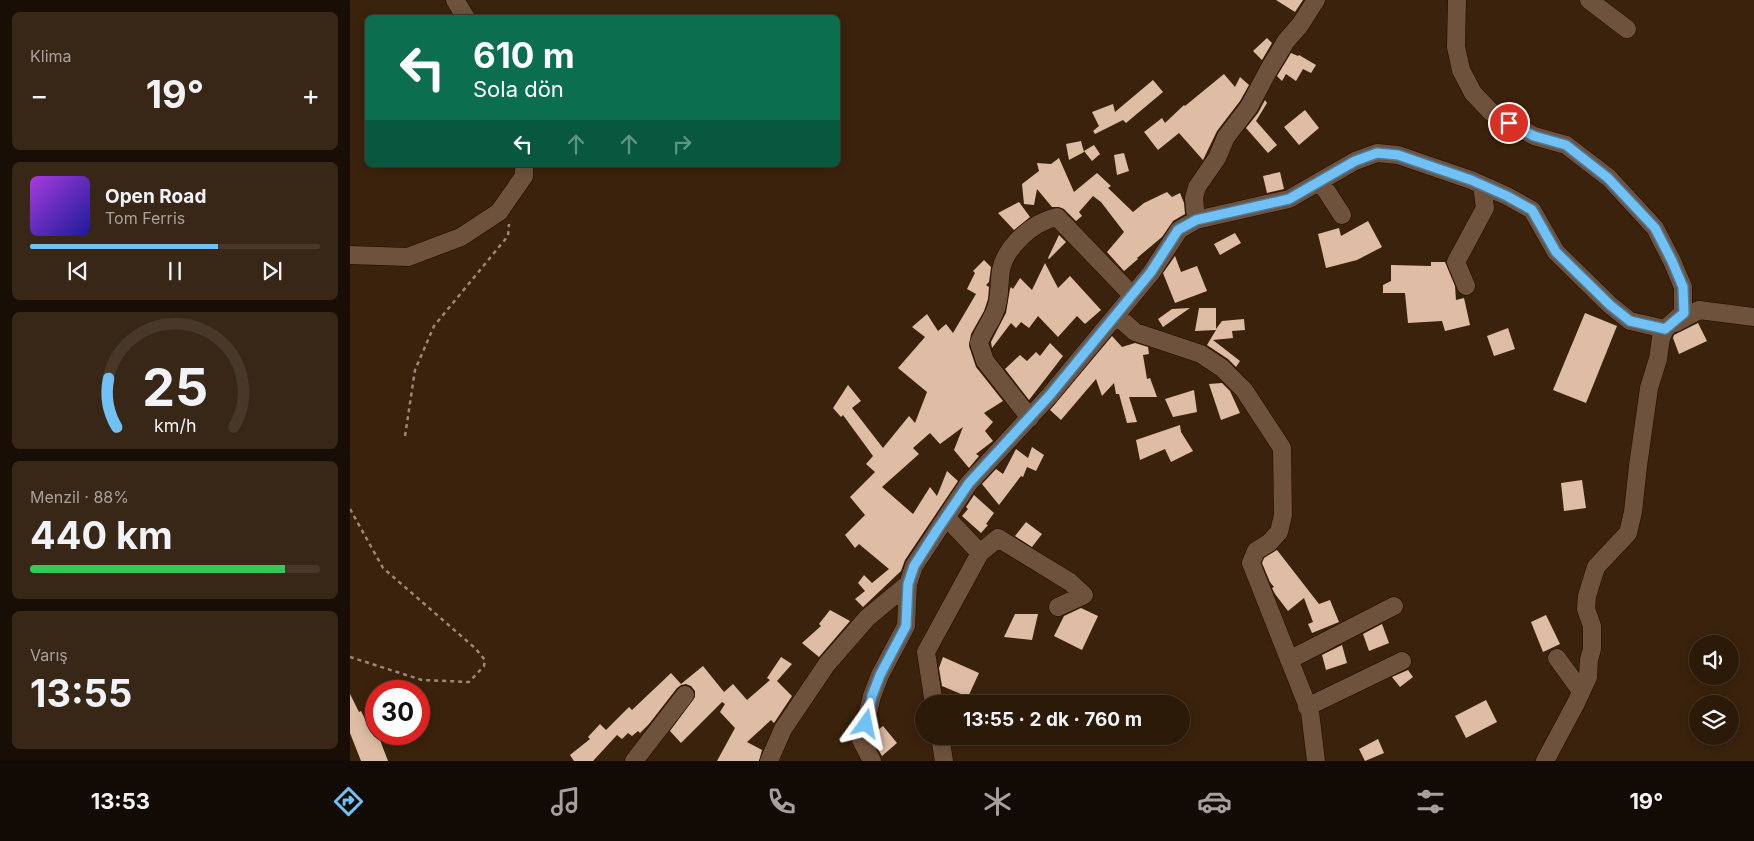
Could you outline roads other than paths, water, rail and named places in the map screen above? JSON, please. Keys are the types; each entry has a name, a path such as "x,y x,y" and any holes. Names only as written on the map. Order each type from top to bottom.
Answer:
{"street":[{"path":"455,0 464,15"},
{"path":"1196,220 1194,198 1198,187 1217,158 1226,137 1249,107 1286,41 1300,25 1316,0"},
{"path":"1457,0 1456,47 1461,70 1473,93 1491,112 1534,136 1566,145 1608,178 1655,228 1683,287 1684,313 1669,326 1661,338 1658,359 1649,388 1633,512 1628,533 1596,567 1587,596 1586,609 1592,626 1592,649 1588,677 1545,761"},
{"path":"1589,0 1627,28"},
{"path":"872,761 861,740 872,696 880,675 906,626 908,584 914,566 969,483 1030,418 1116,315 1151,272 1178,230 1196,220 1289,199 1355,161 1377,153 1398,155 1482,185 1532,210 1556,252 1589,285 1630,321 1669,326 1699,310 1754,317"},
{"path":"350,255 408,258 461,237 499,212 524,176 524,167"},
{"path":"1320,181 1342,215"},
{"path":"1466,286 1456,262 1485,208 1482,185"},
{"path":"1030,418 985,361 979,343 998,305 1001,271 1004,259 1009,251 1030,231 1046,220 1057,217 1132,295"},
{"path":"1116,315 1135,332 1201,354 1222,368 1244,390 1282,448 1283,515 1279,532 1269,543 1256,551 1251,563 1310,712 1316,761"},
{"path":"946,517 980,553"},
{"path":"926,652 980,553 998,538 1070,582 1084,595 1058,607"},
{"path":"769,761 783,729 827,664 868,618 908,584"},
{"path":"1289,660 1394,606"},
{"path":"906,626 926,652 933,695"},
{"path":"1557,658 1581,691"},
{"path":"1307,706 1402,661"},
{"path":"634,761 685,695"},
{"path":"941,745 944,761"}]}
